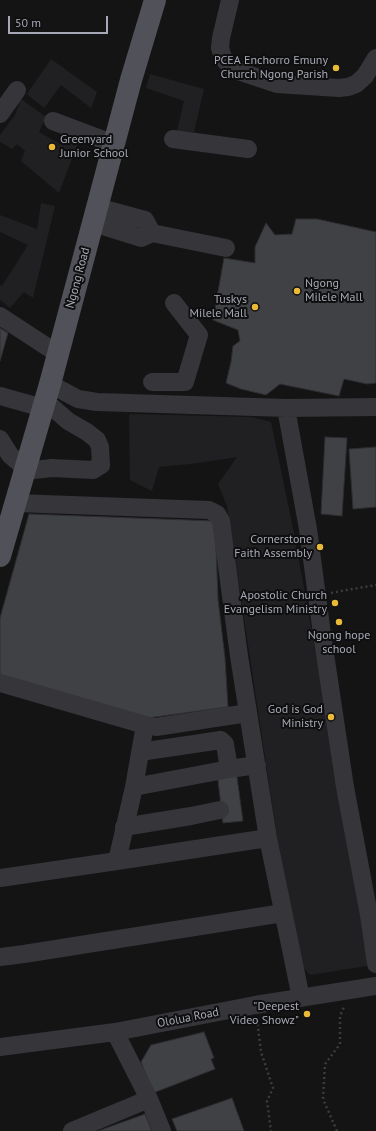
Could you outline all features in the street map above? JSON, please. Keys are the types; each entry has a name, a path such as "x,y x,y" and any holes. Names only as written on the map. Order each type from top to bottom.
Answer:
{"main road":[{"name":"Ngong Road","path":"0,556 46,398 131,80 155,0"}],"street":[{"path":"230,0 220,48 223,58 230,66 241,72 277,84 339,88 356,84 365,76 376,58"},
{"path":"0,114 16,90"},
{"path":"53,121 114,144"},
{"path":"173,139 248,149"},
{"path":"95,215 141,238 152,233 226,248"},
{"path":"152,382 185,382 199,335 174,303"},
{"path":"0,316 58,354"},
{"path":"0,396 78,399 97,402 286,408 376,407"},
{"path":"0,439 10,455 25,469 52,468 93,470 101,466 100,447 97,440 87,432 68,421 46,398"},
{"path":"286,408 308,529 345,786 369,914 376,964"},
{"path":"16,503 209,510 217,514 221,521 239,656 268,838 301,998"},
{"path":"0,683 145,725 166,726 248,713"},
{"path":"117,861 134,787 145,725"},
{"path":"140,752 221,740 225,744 229,769"},
{"path":"134,787 257,765"},
{"path":"124,827 220,810"},
{"path":"0,878 268,838"},
{"path":"0,957 284,913"},
{"name":"Ololua Road","path":"0,1047 115,1032 255,1005 376,986"},
{"path":"115,1032 149,1099 162,1131"},
{"path":"72,1131 149,1099"}],"path":[{"path":"318,602 323,596 341,591 376,585"},
{"path":"337,1131 323,1099 325,1064 340,1044 340,1016 350,990"},
{"path":"255,1005 262,1052 273,1088 267,1101 271,1131"}],"shaded area":[{"path":"51,59 97,92 91,108 61,85 44,108 27,94"},
{"path":"150,74 204,89 194,132 177,131 184,101 146,88"},
{"path":"21,99 46,117 39,132 60,144 70,136 79,140 59,193 21,161 25,151 17,144 12,149 0,142 0,135 15,115"},
{"path":"41,203 55,206 33,298 24,292 10,308 0,300 0,285 2,286 28,245 0,232 0,215 37,229"},
{"path":"129,414 252,417 271,422 294,533 367,936 367,966 310,975 298,962 284,883 227,506 218,484 237,457 159,467 152,491 130,480"}],"building":[{"name":"Ngong Milele Mall","path":"296,219 317,219 376,232 376,383 367,384 344,379 339,396 280,384 266,395 241,389 226,383 233,346 240,341 238,330 213,320 224,258 255,263 255,247 266,223 275,235 292,234"},
{"path":"0,328 8,333 0,361"},
{"path":"325,437 347,438 342,516 321,514"},
{"path":"376,447 376,507 353,509 349,449"},
{"path":"29,514 215,521 218,599 225,658 228,707 148,718 0,675 0,618"},
{"path":"236,770 243,821 223,823 217,772"},
{"path":"204,1032 214,1058 211,1059 215,1069 153,1093 141,1062 151,1045"},
{"path":"232,1098 244,1131 177,1131 172,1119"},
{"path":"145,1114 152,1131 98,1131"}],"place":[{"name":"PCEA Enchorro Emuny Church Ngong Parish","path":"336,68"},
{"name":"Greenyard Junior School","path":"52,147"},
{"name":"Ngong Milele Mall","path":"297,291"},
{"name":"Tuskys Milele Mall","path":"255,307"},
{"name":"Cornerstone Faith Assembly","path":"320,547"},
{"name":"Apostolic Church Evangelism Ministry","path":"335,603"},
{"name":"Ngong hope school","path":"339,622"},
{"name":"God is God Ministry","path":"331,717"},
{"name":"\"Deepest Video Showz\"","path":"307,1014"}]}
